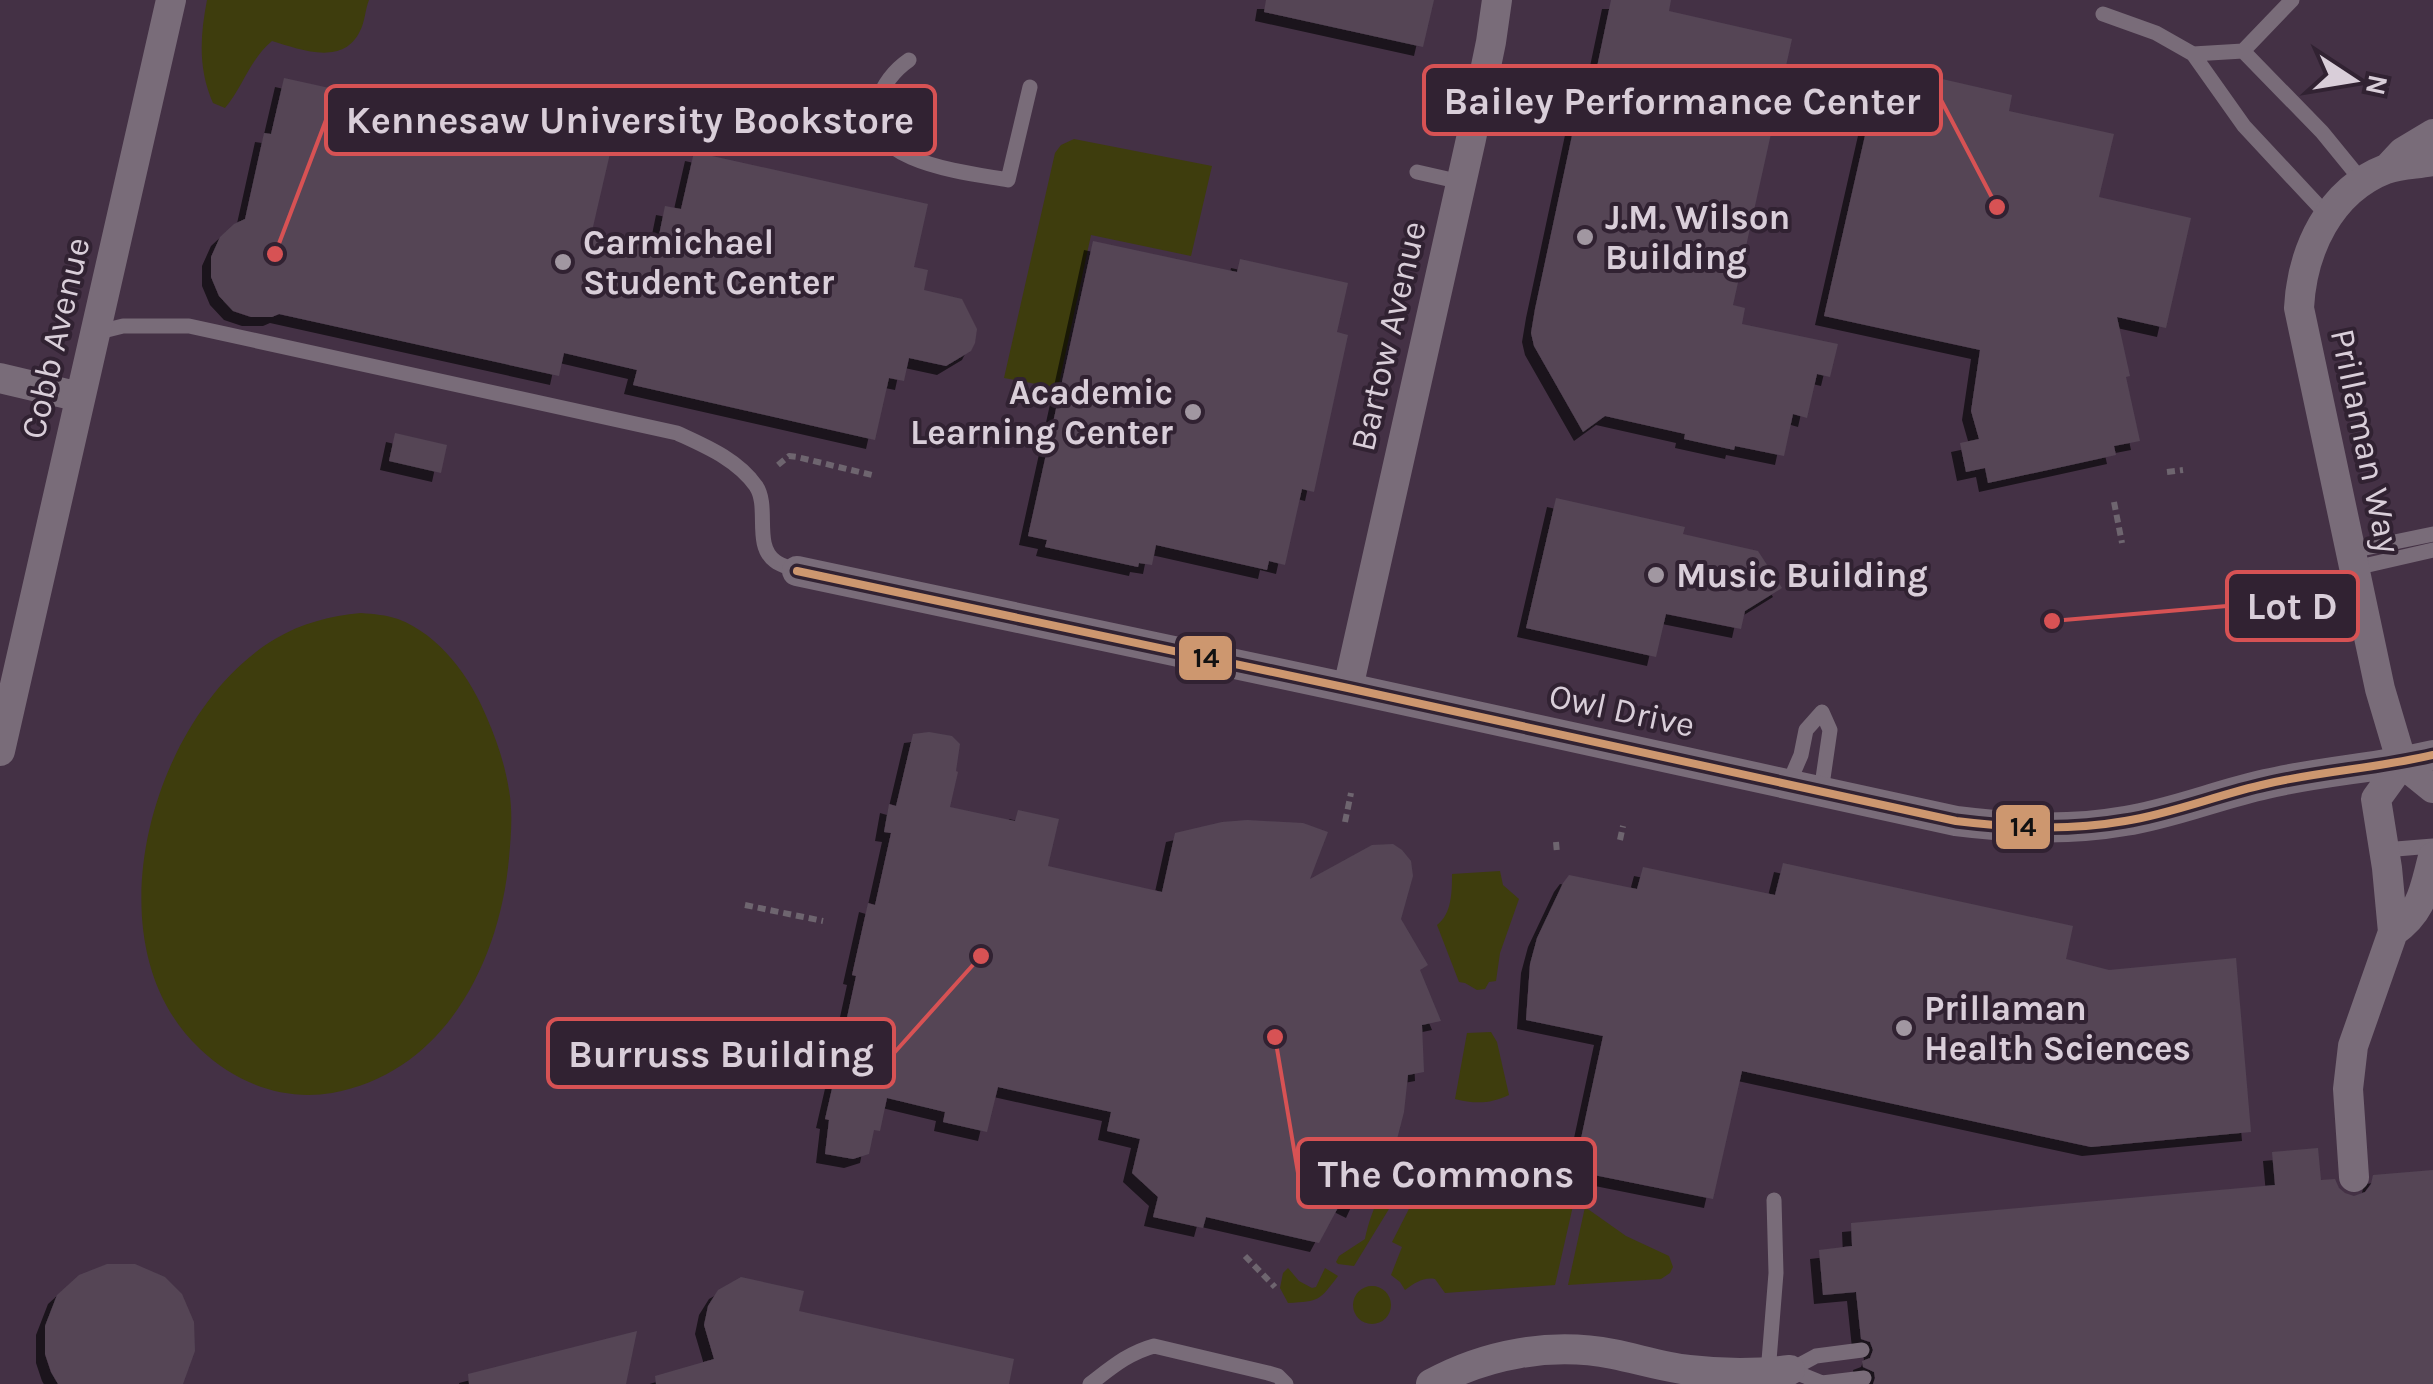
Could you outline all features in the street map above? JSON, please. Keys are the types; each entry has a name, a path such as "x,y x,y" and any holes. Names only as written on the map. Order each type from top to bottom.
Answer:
{"street":[{"name":"Cobb Avenue","path":"0,751 171,0"},
{"name":"Bartow Avenue","path":"1348,688 1492,42 1498,0"},
{"name":"Prillaman Way","path":"2402,763 2380,689 2299,308 2304,269 2312,246 2338,202 2433,134"},
{"path":"2376,174 2433,161"},
{"path":"0,378 80,397"},
{"name":"Owl Drive","path":"797,570 1956,822 2006,828 2128,821 2267,783 2433,755"},
{"path":"2354,1177 2348,1089 2352,1046 2393,932 2376,799 2402,763 2433,788"},
{"path":"2393,932 2412,919 2433,856"},
{"path":"1431,1384 1477,1362 1548,1350 1611,1354 1686,1370 1775,1376"}],"lane":[{"path":"2193,54 2243,51 2292,0"},
{"path":"2103,14 2156,33 2193,54 2244,126 2328,216"},
{"path":"2243,51 2322,132 2376,174"},
{"path":"909,60 883,86 875,109 878,128 886,142 924,164 1008,180 1030,86"},
{"path":"1417,172 1461,182"},
{"path":"95,334 123,326 189,326 677,433 723,454 758,488 764,516 764,545 772,560 797,570"},
{"path":"2353,560 2433,534"},
{"path":"2353,560 2433,550"},
{"path":"1788,785 1801,755 1806,730 1822,712 1826,694"},
{"path":"1821,792 1830,730 1822,712"},
{"path":"2384,850 2433,846"},
{"path":"1774,1200 1775,1376"},
{"path":"1090,1384 1116,1362 1154,1346 1268,1373 1286,1384"},
{"path":"1775,1376 1816,1356 1862,1350"},
{"path":"1775,1376 1822,1383 1864,1378"}],"path":[{"path":"778,465 789,456 797,456 872,475"},
{"path":"2168,472 2183,470"},
{"path":"2114,502 2122,542"},
{"path":"1345,822 1351,793"},
{"path":"1620,840 1623,826"},
{"path":"1556,842 1557,852"},
{"path":"745,905 823,922"},
{"path":"1245,1256 1275,1287"}],"shaded area":[{"path":"0,0 2433,0 2433,1384 0,1384"},
{"path":"207,0 369,0 360,31 343,49 320,53 272,41 225,108 213,103 205,78 202,39"},
{"path":"1074,139 1212,166 1191,256 1091,235 1058,388 1004,378 1055,153"},
{"path":"361,613 398,619 427,636 452,659 480,703 500,753 510,798 510,841 503,897 479,973 435,1037 406,1062 371,1081 332,1093 278,1092 244,1080 214,1061 165,1004 146,950 141,892 149,831 168,773 196,719 232,673 285,633 316,621"},
{"path":"1500,871 1503,885 1519,899 1500,953 1496,981 1477,990 1459,982 1437,925 1448,909 1452,874"},
{"path":"1491,1032 1497,1042 1509,1095 1482,1102 1455,1099 1467,1033"},
{"path":"1538,1153 1575,1197 1555,1285 1445,1293 1435,1279 1423,1280 1405,1290 1391,1275 1402,1247 1392,1242 1434,1160 1471,1167 1471,1175 1488,1176 1503,1173 1501,1164"},
{"path":"1385,1189 1400,1191 1354,1266 1338,1264 1339,1256 1365,1239"},
{"path":"1585,1207 1626,1236 1669,1256 1673,1267 1670,1273 1661,1279 1568,1285"},
{"path":"1288,1268 1312,1288 1325,1268 1338,1276 1318,1298 1288,1303 1280,1288"},
{"path":"1372,1286 1386,1291 1391,1305 1386,1319 1372,1324 1358,1319 1353,1305 1358,1291"}],"building":[{"path":"1266,0 1434,0 1423,47 1264,12"},
{"name":"J.M. Wilson Building","path":"1611,0 1671,0 1669,11 1792,39 1733,305 1745,308 1742,324 1838,344 1830,377 1817,374 1807,418 1793,414 1784,456 1684,439 1685,434 1605,416 1583,432 1534,346 1531,333 1535,309 1583,84 1593,86"},
{"path":"1881,65 2012,95 2009,111 2114,134 2099,197 2191,218 2166,328 2117,317 2140,441 2114,446 2116,455 1988,483 1985,468 1966,472 1960,443 1979,439 1971,411 1980,350 1824,316"},
{"name":"Carmichael Student Center","path":"284,78 425,109 427,98 452,92 474,92 515,101 547,116 578,143 611,149 592,231 657,245 665,206 681,209 694,152 928,204 914,267 928,270 924,290 962,299 977,329 975,343 971,351 946,366 909,358 904,381 889,378 875,440 633,385 637,370 564,353 559,376 279,314 251,317 233,311 219,296 211,277 211,257 220,237 245,219 264,133 271,134"},
{"name":"Academic Learning Center","path":"1093,241 1237,272 1240,259 1348,283 1337,332 1348,335 1314,492 1302,489 1285,565 1269,561 1267,570 1156,545 1152,565 1139,563 1138,567 1045,547 1047,540 1028,536"},
{"path":"395,433 447,445 441,473 389,461"},
{"name":"Music Building","path":"1556,498 1685,527 1683,534 1758,551 1782,588 1745,611 1741,629 1666,614 1656,657 1526,628"},
{"path":"913,734 952,736 960,744 950,807 1015,821 1018,810 1059,819 1048,866 1162,892 1175,833 1247,820 1303,823 1328,832 1310,879 1372,845 1393,844 1411,861 1413,876 1401,919 1428,965 1420,970 1441,1021 1422,1025 1424,1072 1408,1075 1395,1147 1378,1145 1355,1209 1341,1202 1319,1243 1206,1217 1203,1228 1153,1217 1158,1197 1132,1173 1140,1139 1107,1131 1111,1112 998,1087 987,1132 943,1122 945,1112 887,1098 880,1131 874,1130 869,1154 853,1159 825,1154 829,1120 825,1119 836,1071 830,1070 836,1044 841,1045 868,903 875,905 891,833 884,832 889,804 896,806"},
{"name":"Prillaman Health Sciences","path":"1783,863 2073,926 2066,959 2109,970 2236,958 2251,1132 2091,1147 1742,1071 1713,1199 1574,1171 1603,1036 1526,1020 1530,964 1537,938 1563,883 1569,875 1637,889 1643,867 1775,895"},
{"path":"2318,1148 2321,1180 2335,1179 2339,1188 2354,1196 2365,1192 2373,1175 2433,1170 2433,1384 1873,1384 1874,1372 1863,1367 1862,1361 1870,1358 1873,1350 1870,1342 1861,1339 1856,1292 1823,1295 1819,1250 1852,1246 1851,1223 2275,1185 2272,1152"},
{"path":"107,1264 135,1264 165,1277 182,1294 194,1322 195,1351 183,1384 58,1384 45,1354 45,1326 57,1295 79,1275"},
{"path":"741,1277 804,1291 799,1311 1014,1359 1009,1384 656,1384 655,1376 714,1359 704,1325 708,1306 718,1290"},
{"path":"637,1331 626,1384 469,1384 468,1374"}],"transit line":[{"name":"14","path":"797,571 1956,821 2019,827 2104,824 2160,814 2287,780 2433,755"}],"place":[{"name":"Bailey Performance Center","path":"1997,207"},
{"name":"J.M. Wilson Building","path":"1585,237"},
{"name":"Kennesaw University Bookstore","path":"275,254"},
{"name":"Carmichael Student Center","path":"563,262"},
{"name":"Academic Learning Center","path":"1193,412"},
{"name":"Music Building","path":"1656,575"},
{"name":"Lot D","path":"2052,621"},
{"name":"Burruss Building","path":"981,956"},
{"name":"Prillaman Health Sciences","path":"1904,1028"},
{"name":"The Commons","path":"1275,1037"}]}
